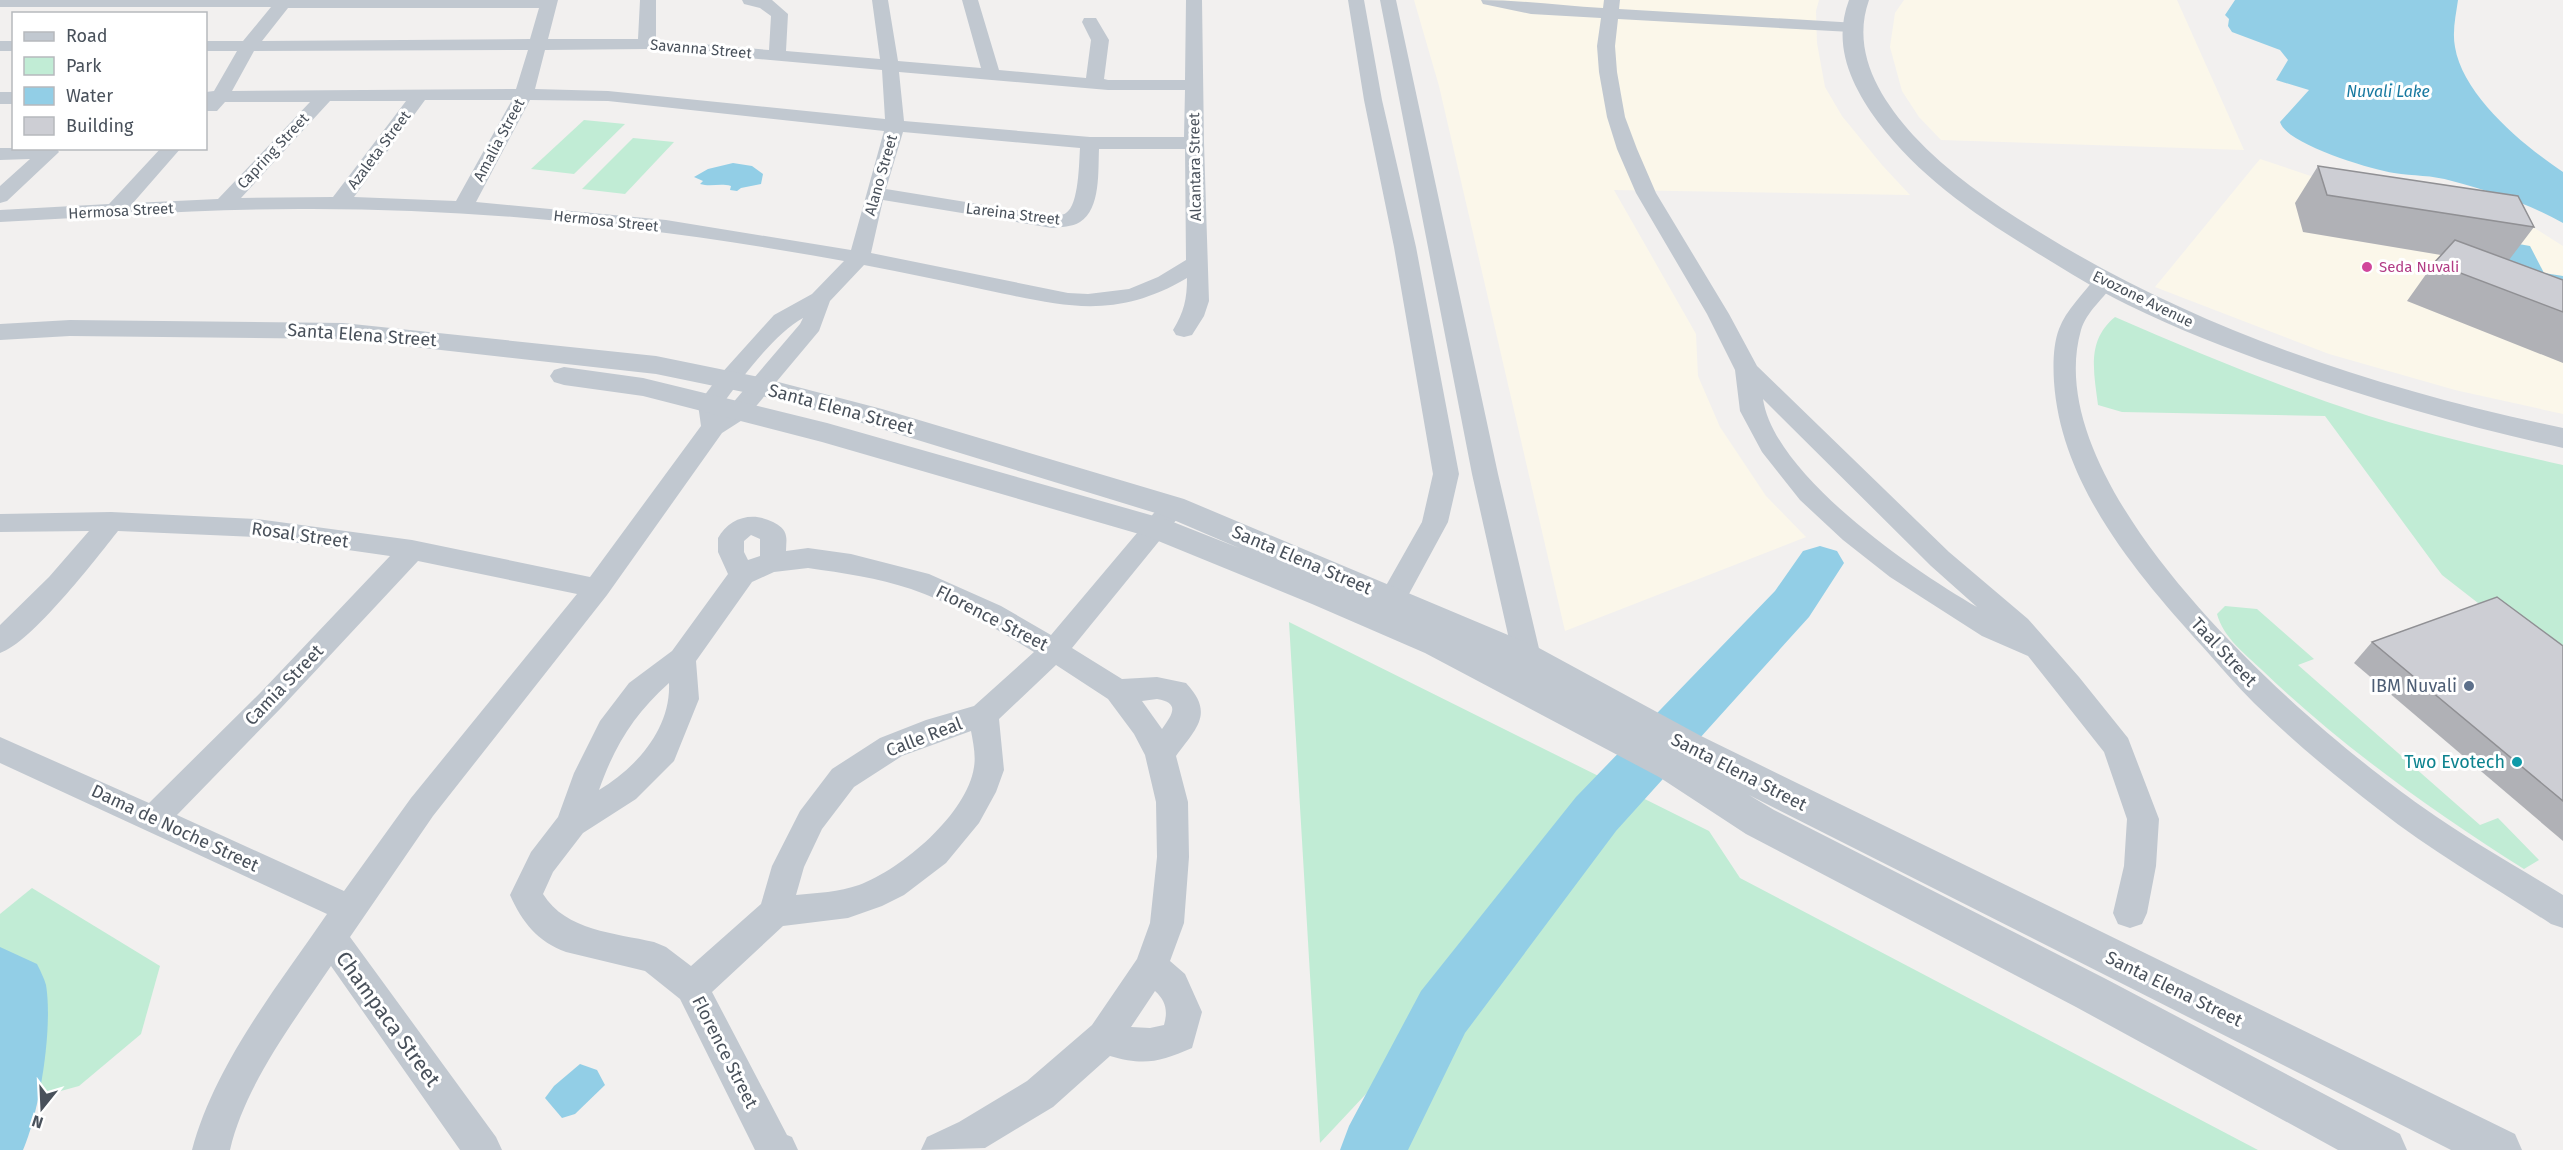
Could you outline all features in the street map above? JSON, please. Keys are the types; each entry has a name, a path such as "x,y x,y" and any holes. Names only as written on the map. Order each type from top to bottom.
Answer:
{"street":[{"path":"647,44 648,0"},
{"path":"750,0 766,4 780,14 777,56"},
{"name":"Alano Street","path":"860,258 874,193 895,126 890,65 880,0"},
{"path":"970,0 992,76"},
{"name":"Alcantara Street","path":"1184,330 1198,302 1194,142 1194,0"},
{"path":"1356,0 1372,93 1405,247 1446,474 1436,522 1393,598"},
{"path":"1388,0 1405,93 1527,657"},
{"path":"1489,0 1531,9 1611,7 1851,27"},
{"name":"Evozone Avenue","path":"1859,0 1854,10 1851,27 1853,49 1862,79 1888,120 1923,160 1993,214 2104,282 2143,302 2234,340 2365,387 2457,415 2563,438"},
{"path":"0,19 23,1"},
{"path":"0,2 550,1"},
{"name":"Amalia Street","path":"463,208 524,94 550,1"},
{"path":"213,97 249,45 284,2"},
{"path":"1611,7 1606,46 1608,72 1613,106 1627,149 1646,194 1718,314 1747,370 1763,383 1914,534 2018,626 2117,747 2142,819 2140,866 2130,913"},
{"path":"1090,22 1100,40 1094,84"},
{"name":"Savanna Street","path":"207,46 647,44 1094,84 1194,85"},
{"path":"1372,93 1405,93"},
{"path":"213,97 524,94 608,96 895,126 1090,143 1194,142"},
{"name":"Capring Street","path":"222,206 325,96"},
{"name":"Azaleta Street","path":"339,203 419,96"},
{"name":"Lareina Street","path":"874,193 1052,222 1068,220 1078,213 1084,201 1090,143"},
{"path":"114,211 170,150"},
{"path":"0,154 49,152 0,197"},
{"name":"Hermosa Street","path":"0,216 339,203 463,208 711,232 860,258 1068,300 1096,301 1129,297 1155,289 1197,262"},
{"path":"331,939 422,807 597,588 782,320 820,299 860,258"},
{"name":"Taal Street","path":"2104,282 2071,327 2065,357 2066,389 2070,415 2089,466 2134,546 2179,604 2269,699 2309,735 2458,849 2563,913"},
{"path":"759,386 811,326 820,299"},
{"name":"Santa Elena Street","path":"0,332 70,328 343,331 603,357 656,365 722,406"},
{"name":"Santa Elena Street","path":"0,351 179,347 321,351 598,380 643,387 1165,517 1324,595 1638,733"},
{"path":"1747,370 1745,384 1748,402 1765,436 1785,465 1836,522 1905,577 1996,631 2038,650"},
{"name":"Santa Elena Street","path":"722,406 759,386 872,416 1393,598 1527,657 1638,733 1680,757 2499,1150"},
{"name":"Calle Real","path":"984,715 989,768 966,819 924,864 893,884 849,902 775,912 788,866 806,829 843,778 891,747 937,729 984,715 1054,650 1165,517"},
{"path":"0,642 29,617 71,573 111,520"},
{"name":"Rosal Street","path":"0,523 111,520 257,528 412,550 597,588"},
{"path":"572,823 585,781 601,743 627,703 658,674 682,659 742,575 731,552 731,538 744,526 759,525 773,535 773,562"},
{"name":"Camia Street","path":"154,818 271,700 412,550"},
{"name":"Florence Street","path":"742,575 773,562 808,558 850,564 919,581 991,613 1118,691 1145,726 1160,754 1172,802 1173,857 1167,923 1150,967 1106,1037 1040,1094 972,1135 940,1150"},
{"name":"Florence Street","path":"682,659 684,699 663,752 625,790 572,823 542,862 526,894 539,916 566,937 654,958 692,988 775,1149"},
{"path":"1118,691 1157,688 1176,692 1186,702 1187,717 1160,754"},
{"name":"Dama de Noche Street","path":"0,749 350,909"},
{"name":"Santa Elena Street","path":"1680,757 1760,822 2091,993 2384,1150"},
{"path":"692,988 775,912"},
{"name":"Champaca Street","path":"211,1150 218,1122 265,1033 331,939 483,1150"},
{"path":"1106,1037 1135,1046 1159,1046 1179,1036 1185,1012 1173,986 1150,967"}],"shaded area":[{"path":"1414,0 1819,0 1816,11 1817,43 1825,87 1842,116 1910,195 1614,190 1696,334 1698,376 1720,427 1766,496 1806,537 1565,631 1439,86"},
{"path":"1904,0 2177,0 2244,150 1941,140 1919,117 1902,91 1890,47 1895,13"},
{"name":"Seda Nuvali","path":"2260,159 2323,180 2502,216 2536,229 2563,246 2563,414 2455,390 2329,354 2155,287"}],"green space":[{"path":"584,120 625,124 574,174 531,169"},
{"path":"633,138 674,142 625,194 582,189"},
{"path":"2115,317 2240,370 2369,416 2563,465 2563,669 2442,575 2325,416 2122,412 2098,405 2094,369 2096,347 2106,326"},
{"path":"2225,606 2257,609 2314,659 2298,665 2480,825 2498,818 2539,860 2524,869 2421,800 2355,750 2235,645 2224,630 2217,614"},
{"path":"1289,622 1709,831 1740,878 2258,1150 1373,1150 1441,1014 1320,1143"},
{"path":"32,888 160,966 141,1034 79,1086 28,1100 0,1056 0,914"}],"water":[{"name":"Nuvali Lake","path":"2235,0 2458,0 2454,35 2460,65 2470,84 2497,118 2563,172 2563,223 2523,204 2480,189 2445,179 2394,173 2367,166 2330,154 2297,139 2280,122 2309,90 2276,80 2288,60 2280,50 2232,32 2228,26 2229,19 2225,15"},
{"path":"733,163 752,166 763,174 761,184 737,191 730,190 731,186 727,185 700,184 703,181 694,177 708,169"},
{"path":"2496,240 2530,246 2544,273 2563,276 2563,292 2519,285"},
{"path":"580,1064 597,1070 605,1085 575,1114 562,1118 545,1098 554,1086"}],"building":[{"path":"2318,166 2518,196 2534,227 2327,195"},
{"path":"2455,240 2563,280 2563,312 2434,263"},
{"name":"Two Evotech","path":"2497,597 2563,646 2563,801 2372,642"}],"waterway":[{"path":"1373,1150 1443,1012 1596,814 1792,604 1820,563"},
{"path":"0,975 15,984 15,1043 0,1127"}],"place":[{"name":"Seda Nuvali","path":"2367,267"},
{"name":"IBM Nuvali","path":"2469,686"},
{"name":"Two Evotech","path":"2517,762"}]}
